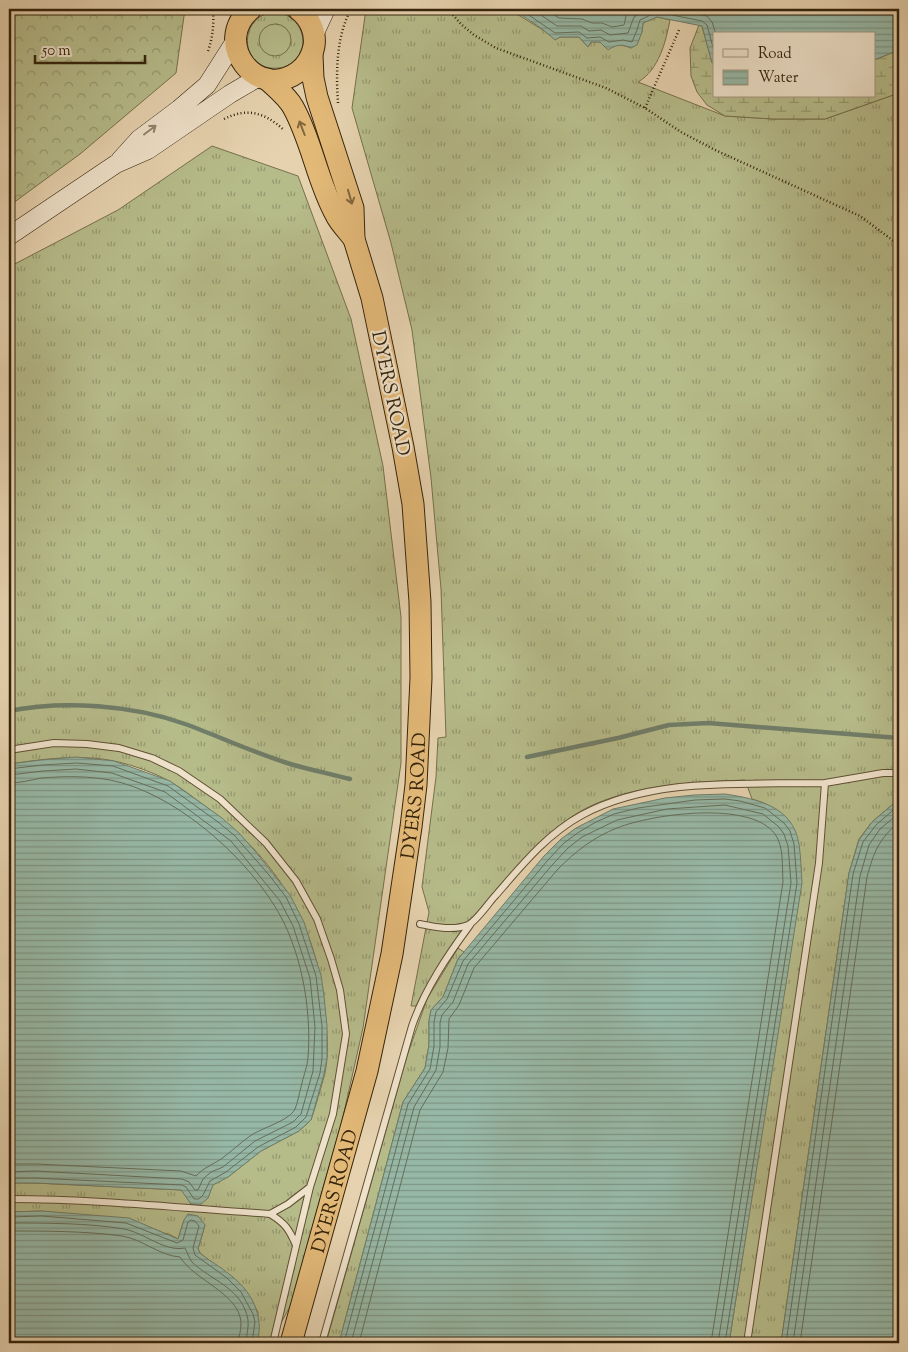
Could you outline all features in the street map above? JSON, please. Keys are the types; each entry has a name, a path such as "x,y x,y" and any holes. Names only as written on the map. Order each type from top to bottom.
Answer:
{"highway":[{"name":"DYERS ROAD","path":"232,9 238,56 252,73 263,78 286,97 293,107 302,125 318,174 336,216 354,239"},
{"path":"236,37 242,18 251,9"},
{"path":"263,78 286,78 294,75 301,69 313,45 308,19 298,9"},
{"name":"DYERS ROAD","path":"290,1343 370,1061 393,944 411,827 419,740 421,678 420,602 413,504 372,298 354,239 354,208 317,97 313,78 313,45"}],"main road":[{"path":"313,45 335,11"},
{"path":"116,164 139,139 179,109 207,84 215,75 236,37"},
{"path":"9,236 116,164 148,150 230,94 263,78"}],"lane":[{"path":"9,750 54,743 88,744 119,748 152,758 170,767 200,784 236,813 266,843 296,882 316,919 340,990 346,1034 333,1114 310,1187 273,1343"},
{"path":"322,1343 417,1011 437,974 471,924 519,869 554,834 567,824 602,806 638,794 708,785 825,783 883,773 899,773"},
{"path":"748,1343 820,863 825,783"},
{"path":"420,924 458,929 471,924"},
{"path":"270,1214 288,1204 310,1187"},
{"path":"9,1199 78,1200 270,1214 281,1220 289,1229 296,1245"}],"path":[{"path":"206,58 212,40 214,20 212,9"},
{"path":"338,90 337,76 340,46 347,16 351,9"},
{"path":"449,9 462,25 474,35 496,48 606,88 645,108 681,132 716,150 860,216 899,245"},
{"path":"335,11 347,16"},
{"path":"645,108 679,30"},
{"path":"242,112 267,117 275,122"}],"green space":[{"path":"9,9 185,9 176,73 80,154 9,206"},
{"path":"366,9 510,10 548,33 555,40 560,37 579,37 588,47 591,42 606,42 631,48 642,32 643,23 657,17 670,20 664,46 656,63 645,77 638,82 725,116 773,119 825,119 899,93 899,799 872,822 859,839 849,873 781,1343 729,1343 746,1232 787,819 771,807 752,799 745,780 669,785 631,792 595,804 569,818 536,847 493,894 445,955 416,1006 411,1006 429,912 422,887 436,777 438,738 446,737 441,589 431,478 412,330 391,243 352,108"},
{"path":"272,12 285,15 294,21 300,29 303,39 302,49 298,58 290,64 278,68 266,67 257,62 251,54 248,45 248,34 252,25 260,17","holes":["272,25 282,26 288,32 291,40 285,52"]},
{"path":"275,24 286,29 291,40 286,51 275,56 264,51 259,40 264,29"},
{"path":"699,25 702,26 713,62 713,98 876,98 876,59 899,50 899,93 825,119 773,119 725,116 707,105 697,92 691,76 690,48"},
{"path":"212,146 298,176 351,319 383,466 401,617 401,763 363,1028 340,1130 293,1301 270,1343 257,1343 258,1312 244,1289 200,1253 198,1249 205,1225 184,1220 178,1239 169,1234 42,1211 9,1212 9,1183 182,1190 191,1204 208,1198 212,1185 228,1177 261,1151 299,1131 311,1120 325,1073 327,1050 326,1020 321,980 313,950 303,922 289,896 253,848 205,806 175,785 151,772 114,761 88,758 49,759 9,764 9,267 118,210"},
{"path":"458,948 464,952 458,959 443,997 431,1010 429,1045 425,1068 403,1102 339,1343 326,1343 407,1056 427,999"}],"water":[{"path":"499,9 899,9 899,50 876,59 876,32 713,32 712,63 702,26 657,17 643,23 637,45 631,48 622,45 608,50 600,42 591,42 588,47 579,37 560,37 555,40 522,16 511,10 502,11"},
{"path":"76,757 114,761 170,781 222,818 239,833 290,895 304,922 321,975 327,1026 327,1058 311,1120 299,1131 261,1151 228,1177 213,1185 208,1198 200,1205 191,1204 181,1190 9,1183 9,764"},
{"path":"725,794 761,802 781,813 789,821 795,831 799,844 802,883 729,1343 339,1343 403,1102 425,1068 429,1045 431,1010 443,997 458,959 544,856 561,839 576,828 613,809 665,798"},
{"path":"899,799 899,1343 781,1343 849,873 859,840 872,822"},
{"path":"42,1211 129,1218 178,1239 188,1214 198,1216 205,1225 198,1249 203,1256 237,1280 250,1296 259,1323 257,1343 9,1343 9,1212"}],"waterway":[{"path":"9,711 75,705 143,712 185,724 284,762 350,779"},
{"path":"527,757 669,725 708,723 899,738"}]}
